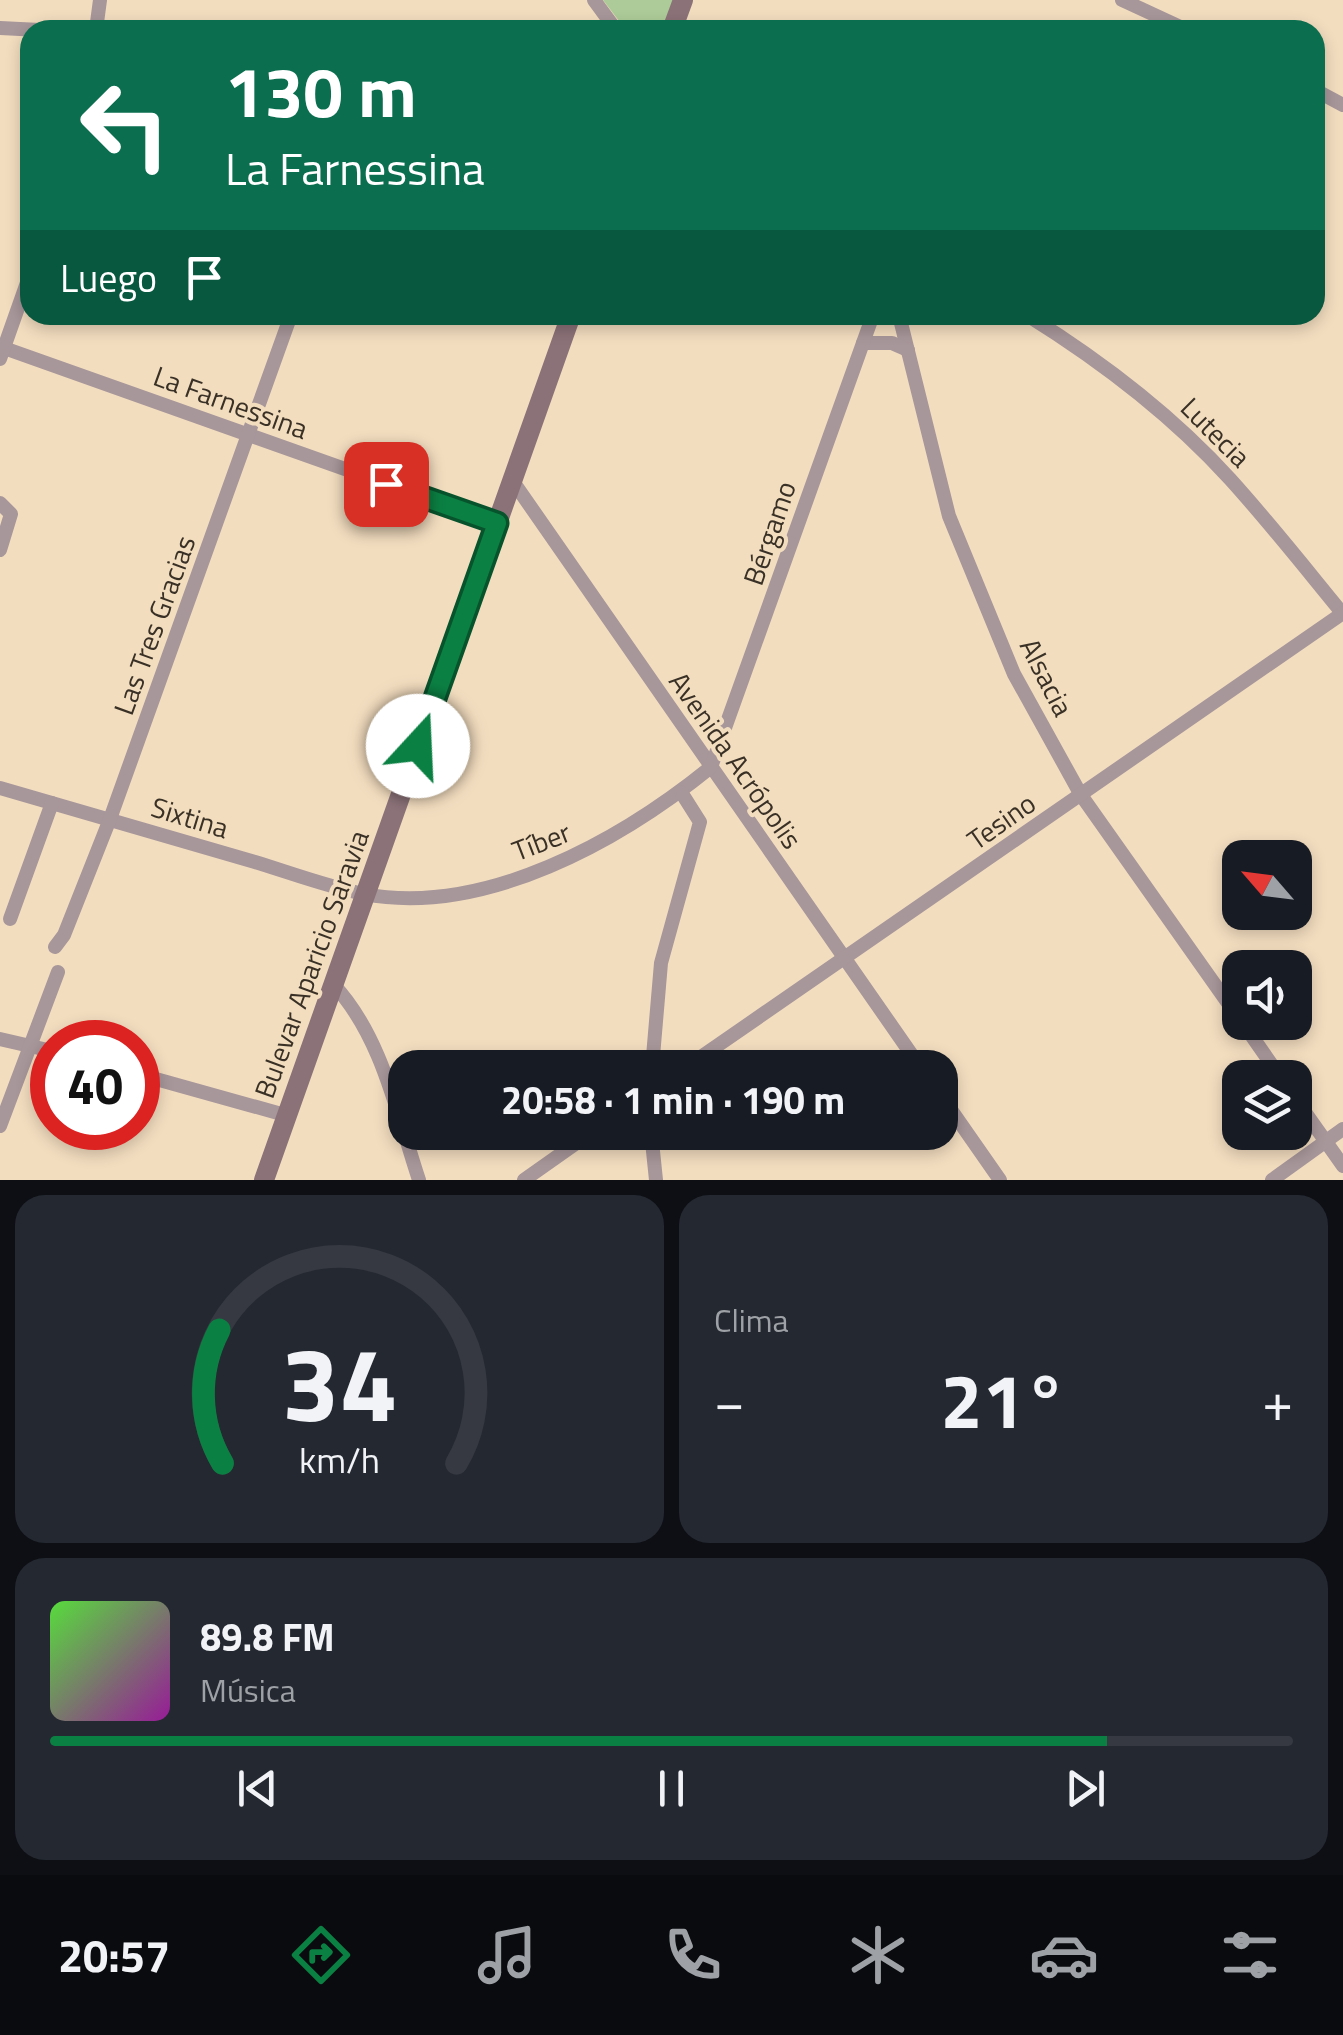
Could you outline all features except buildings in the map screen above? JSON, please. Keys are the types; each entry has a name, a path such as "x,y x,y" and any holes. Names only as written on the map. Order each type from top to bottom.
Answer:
{"street":[{"path":"1122,0 1165,20"},
{"path":"2,353 20,302"},
{"name":"Las Tres Gracias","path":"55,947 64,936 110,819 289,325"},
{"name":"Bulevar Aparicio Saravia","path":"264,1180 566,325"},
{"name":"Bérgamo","path":"711,768 869,325"},
{"name":"Alsacia","path":"902,325 949,516 1014,674 1082,795 1222,994"},
{"name":"Lutecia","path":"1043,325 1108,369 1174,424 1228,477 1343,613"},
{"path":"863,343 875,341 908,350"},
{"name":"La Farnessina","path":"2,353 497,523"},
{"name":"Avenida Acrópolis","path":"512,480 908,1050"},
{"path":"0,503 11,514 11,524 0,550"},
{"name":"Tesino","path":"711,1050 1343,613"},
{"name":"Tíber","path":"366,895 467,891 550,867 589,850 681,792 711,768"},
{"name":"Sixtina","path":"0,788 366,895"},
{"path":"654,1050 661,963 700,822 681,792"},
{"path":"10,919 52,802"},
{"path":"0,1126 58,972"},
{"path":"333,984 352,1004 369,1034 419,1180"},
{"path":"0,1039 29,1044"},
{"path":"160,1080 285,1115"},
{"path":"958,1120 1000,1180"},
{"path":"1312,1122 1343,1166"},
{"path":"1272,1180 1343,1129"},
{"path":"524,1180 566,1150"},
{"path":"653,1150 656,1180"}],"green space":[{"path":"603,0 678,0 671,20 618,20"}],"route":[{"path":"386,484 497,523 418,746"}]}
